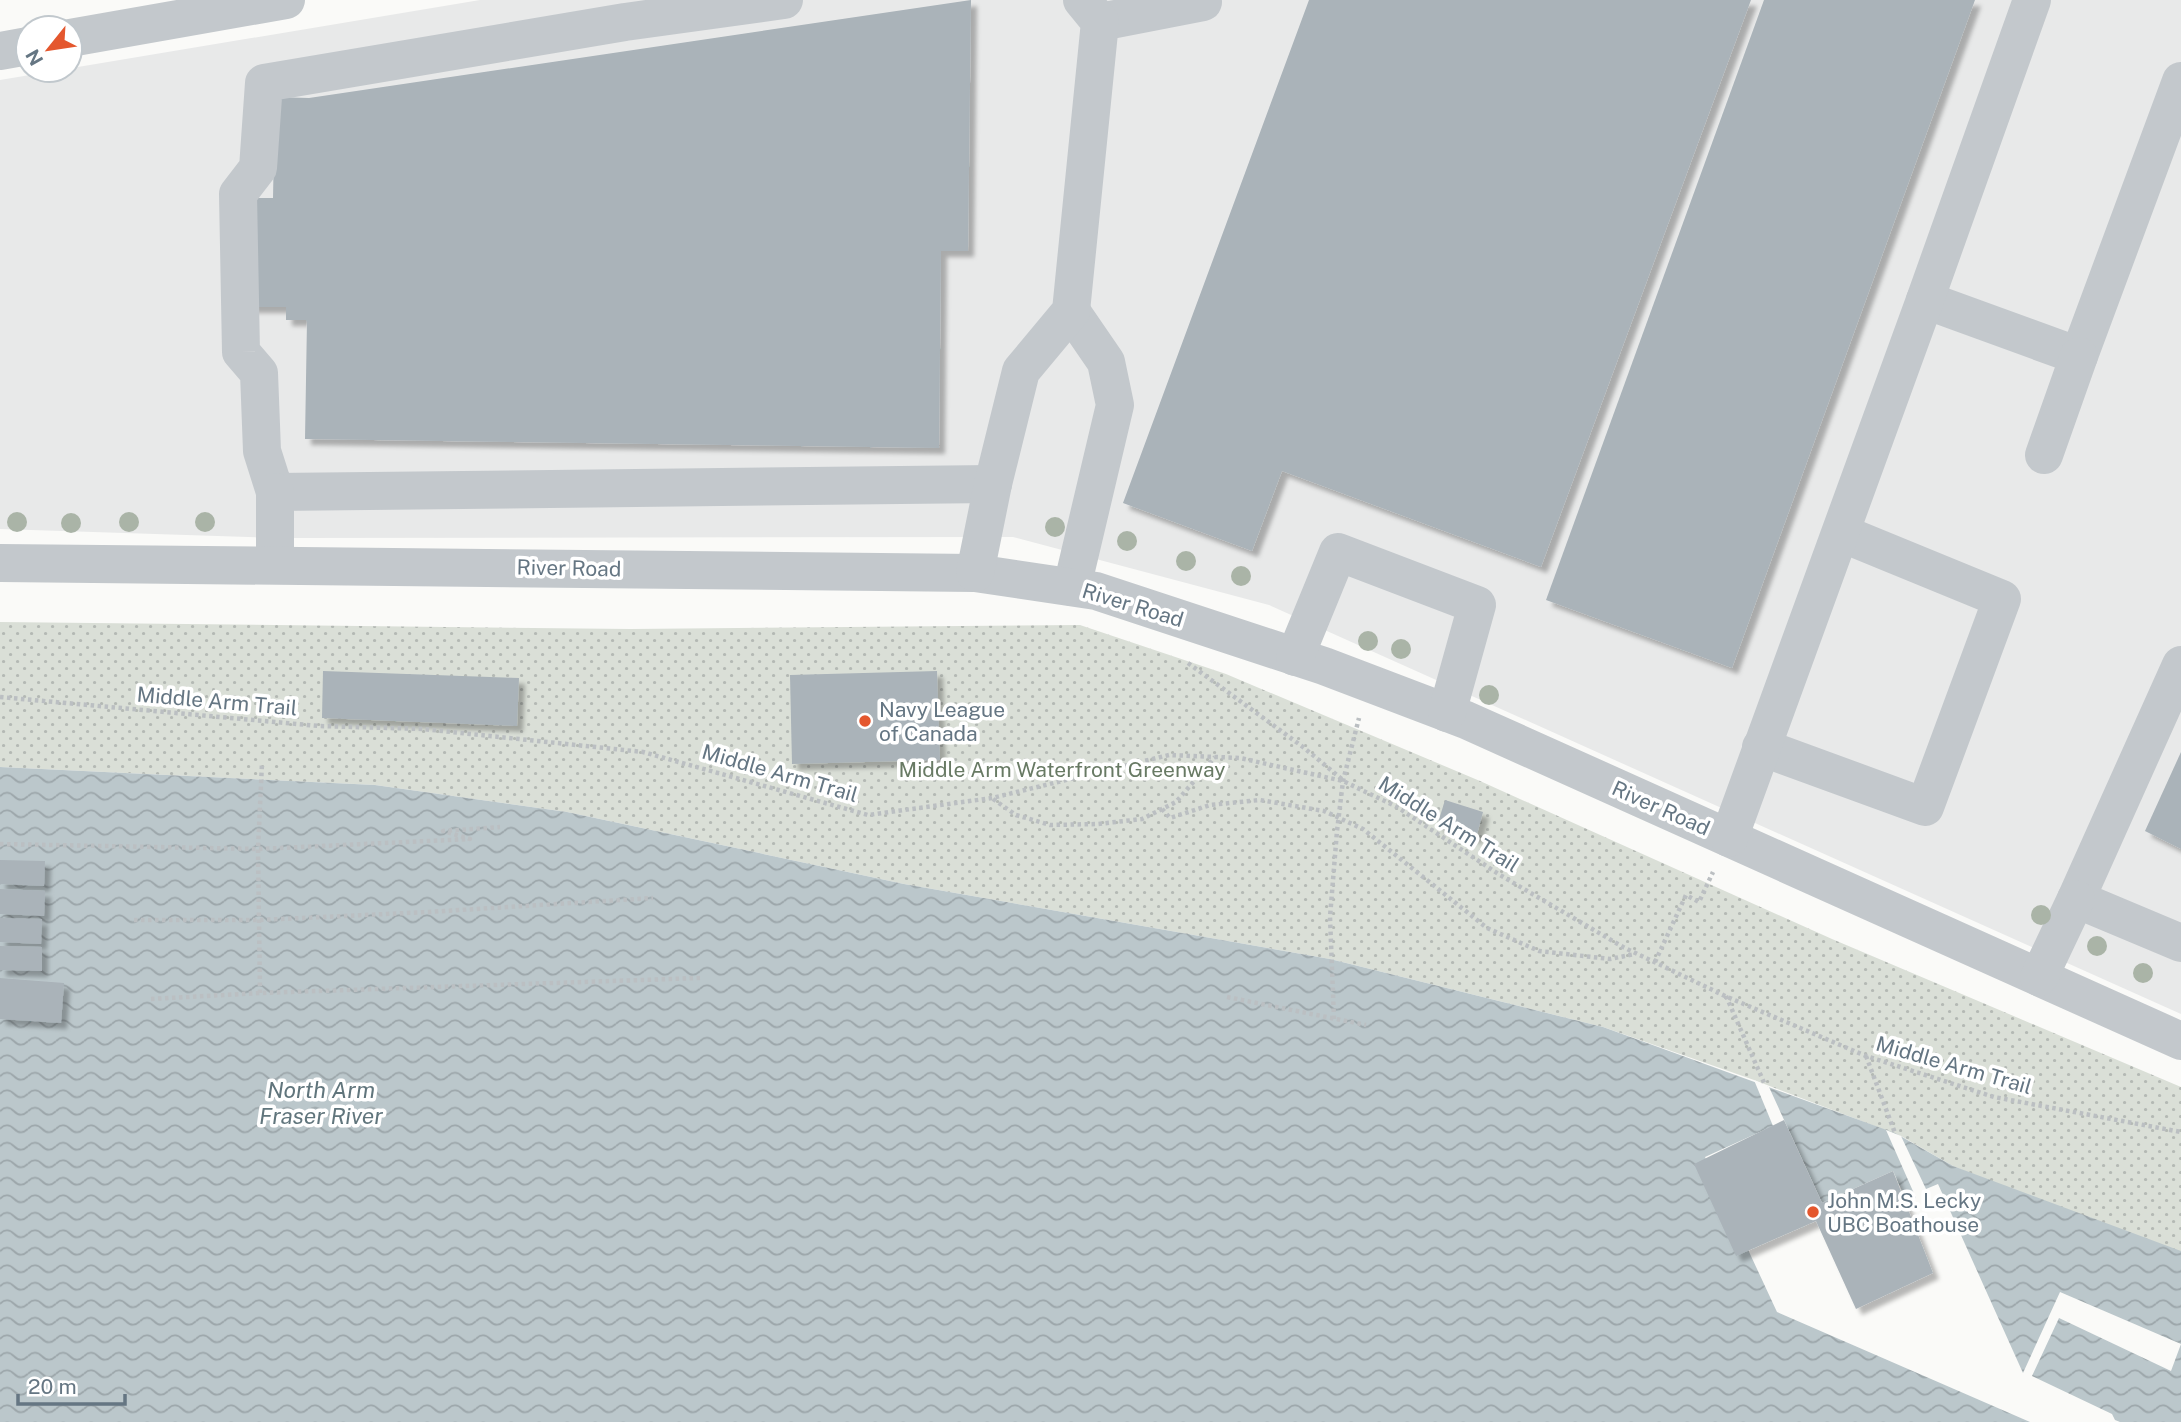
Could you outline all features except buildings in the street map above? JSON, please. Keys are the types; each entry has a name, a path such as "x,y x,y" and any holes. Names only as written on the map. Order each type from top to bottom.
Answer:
{"street":[{"path":"84,36 286,0"},
{"path":"275,565 275,492 262,451 258,373 241,352 238,194 258,168 264,83 625,22 784,0"},
{"path":"1729,838 1926,300 2032,0"},
{"path":"975,573 993,484 1021,371 1071,311 1091,11 1203,2"},
{"path":"2044,455 2181,81"},
{"path":"1926,300 2079,356"},
{"path":"1071,311 1106,362 1115,405 1072,587"},
{"path":"275,492 993,484"},
{"path":"1761,747 1925,807 2002,600 1841,533"},
{"path":"1295,657 1338,552 1477,606 1447,713"},
{"name":"River Road","path":"0,563 975,573 1096,591 1295,657 1447,713 2181,1041"},
{"path":"2039,977 2181,665"},
{"path":"2076,899 2181,943"}],"path":[{"path":"1183,620 1174,653 1303,747 1343,781"},
{"name":"Middle Arm Trail","path":"0,696 319,726 423,729 643,752 868,815 992,798 1169,755 1240,758 1343,781 1397,807 1500,875 1637,954 1725,996 1866,1056 1994,1097 2181,1132"},
{"path":"1334,1018 1330,917 1336,831 1343,781 1358,720"},
{"path":"992,798 1016,815 1050,825 1098,824 1142,819 1175,802 1216,757"},
{"path":"260,993 258,849 261,762"},
{"path":"1162,809 1170,818 1210,805 1260,800 1324,811 1363,829 1487,928 1539,951 1610,959 1637,954"},
{"path":"0,844 258,849 470,839 443,831 500,827"},
{"path":"1655,962 1686,895 1699,902 1729,838"},
{"path":"134,920 259,919 428,912 653,898"},
{"path":"150,999 700,978"},
{"path":"1725,996 1765,1085"},
{"path":"1227,997 1366,1025"},
{"path":"1866,1056 1895,1133"}],"shaded area":[{"path":"480,0 2181,0 2181,1014 1269,605 1013,537 277,538 0,529 0,80 14,78 14,84 84,84 84,66"}],"green space":[{"name":"Middle Arm Waterfront Greenway","path":"0,622 631,629 1080,625 1226,674 1480,781 1832,939 2181,1087 2181,1263 1953,1166 1901,1136 1754,1080 1603,1027 1330,959 904,884 567,812 375,785 0,767"}],"water":[{"name":"North Arm Fraser River","path":"0,767 375,785 567,812 904,884 1330,959 1603,1027 1895,1133 1953,1166 2181,1251 2181,1422 0,1422"}],"pier":[{"path":"1754,1080 1769,1087 1822,1203 1893,1171 1907,1202 1916,1198 1886,1130 1901,1136 1926,1189 1938,1184 2023,1373 2060,1292 2181,1344 2171,1371 2059,1318 2032,1376 2112,1414 2115,1420 2120,1422 2030,1422 1777,1312 1705,1157 1773,1126"}],"place":[{"name":"Navy League of Canada","path":"865,721"},
{"name":"John M.S. Lecky UBC Boathouse","path":"1813,1212"}]}
